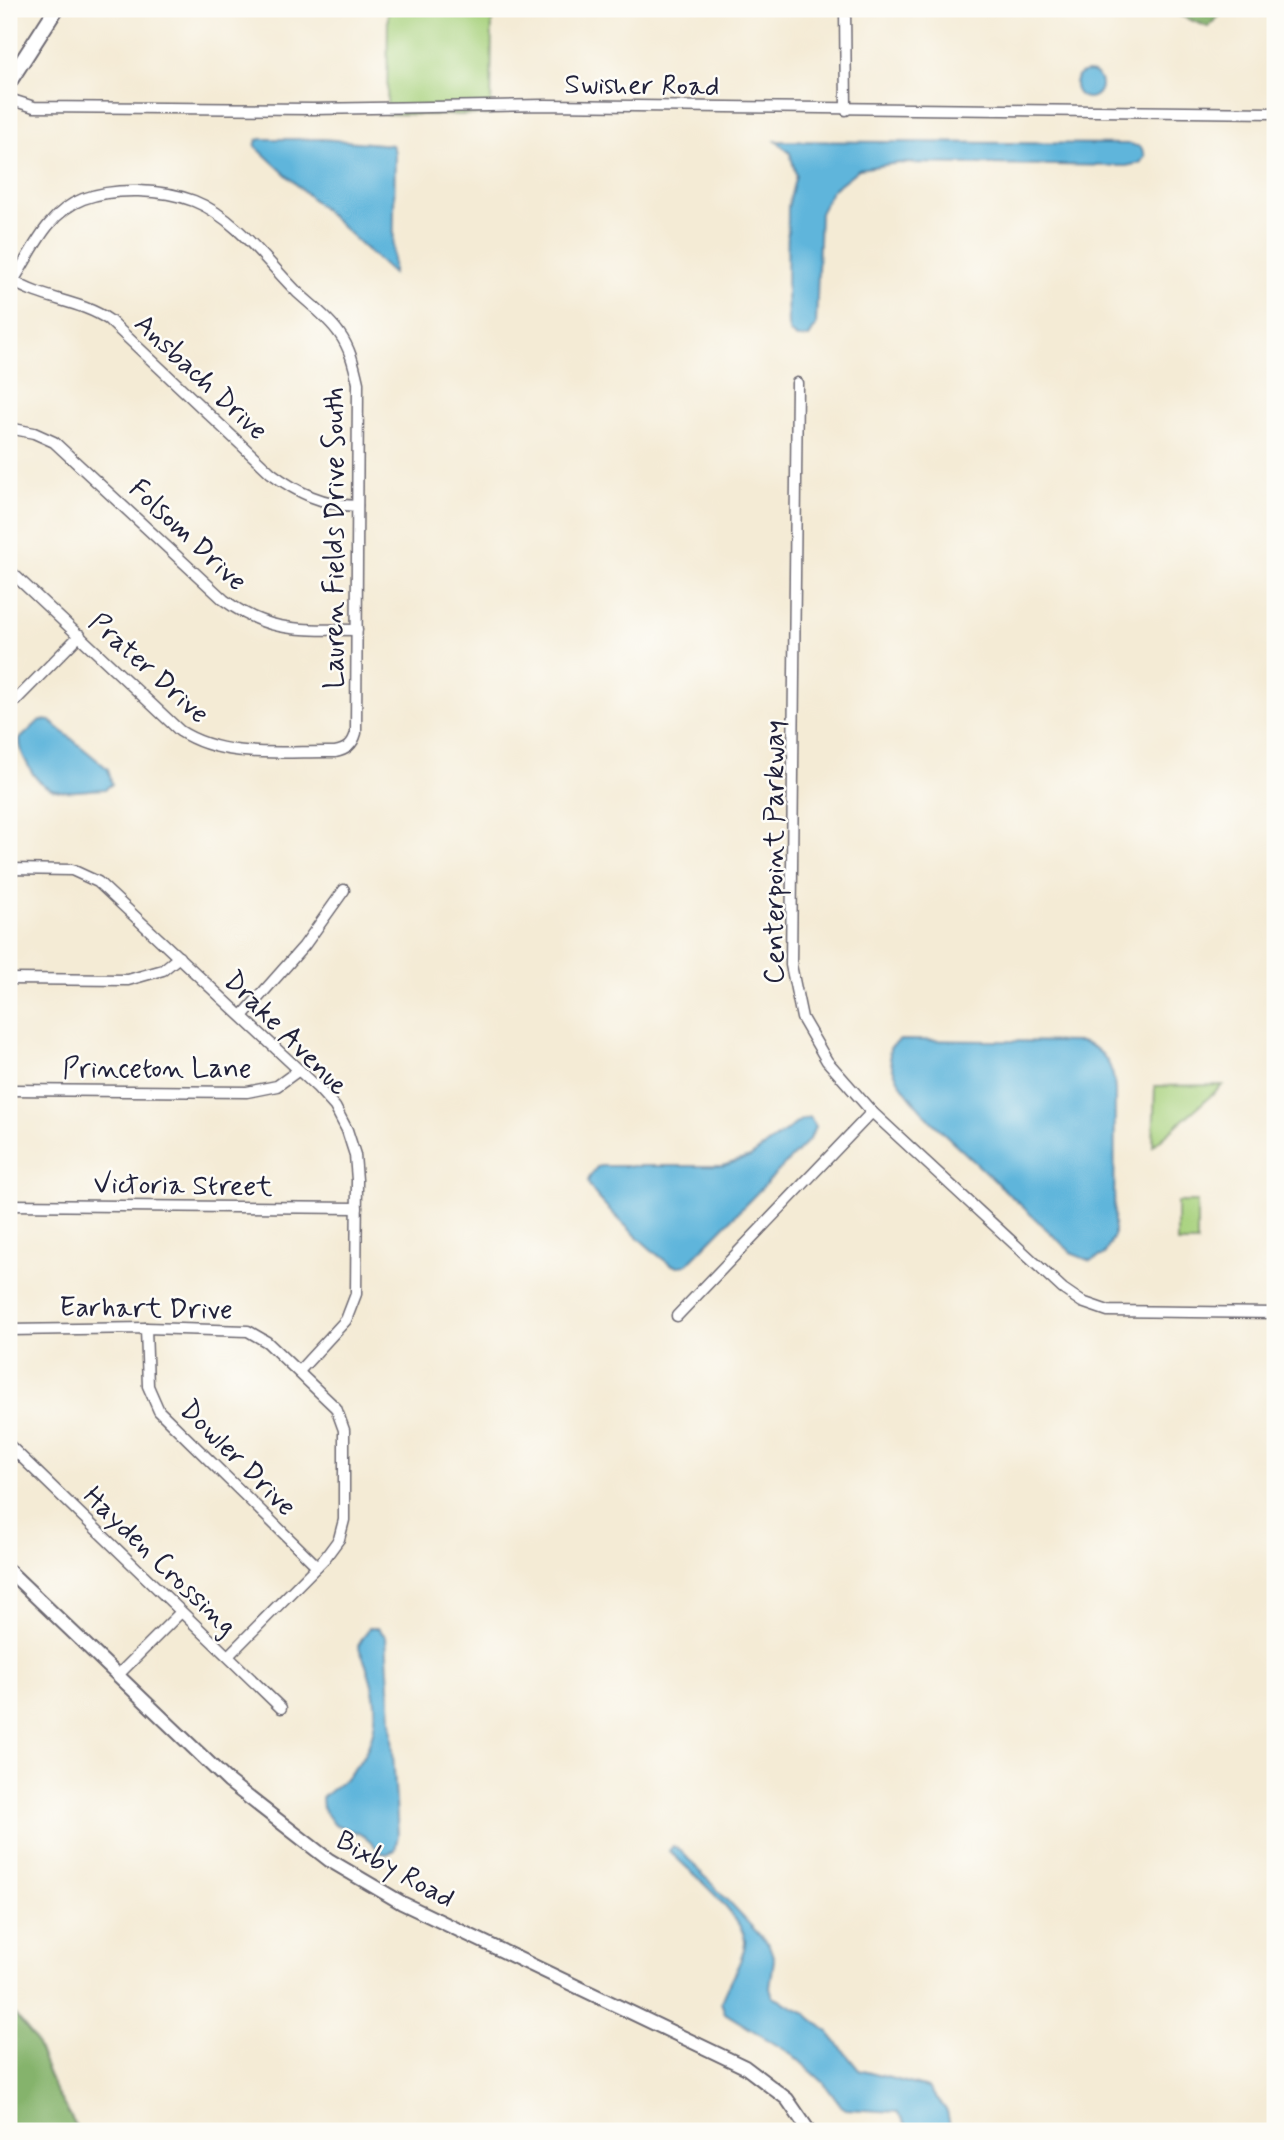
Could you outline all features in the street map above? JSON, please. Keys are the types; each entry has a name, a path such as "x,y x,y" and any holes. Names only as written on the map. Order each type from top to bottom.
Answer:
{"main road":[{"path":"9,82 55,9"}],"street":[{"path":"845,9 846,110"},
{"name":"Swisher Road","path":"9,99 34,107 325,109 558,106 1275,113"},
{"name":"Lauren Fields Drive South","path":"11,284 43,231 56,216 83,199 141,192 194,201 230,225 315,307 345,342 358,383 356,733"},
{"name":"Ansbach Drive","path":"11,284 99,313 271,473 295,491 327,502 357,506"},
{"name":"Centerpoint Parkway","path":"797,383 791,965 799,1008 808,1030 827,1061 872,1112 1063,1289 1082,1302 1108,1311 1275,1313"},
{"name":"Folsom Drive","path":"9,428 34,433 54,442 224,600 248,618 296,629 356,629"},
{"name":"Prater Drive","path":"9,570 173,724 198,742 221,750 335,752 349,746 356,733"},
{"path":"9,707 80,635"},
{"name":"Drake Avenue","path":"9,869 72,870 108,890 243,1016 335,1107 347,1130 355,1155 356,1294 346,1320 300,1370"},
{"path":"243,1016 304,946 344,890"},
{"path":"9,979 128,980 163,970 178,957"},
{"name":"Princeton Lane","path":"9,1090 247,1092 277,1086 299,1070"},
{"path":"677,1316 872,1112"},
{"name":"Victoria Street","path":"9,1205 356,1208"},
{"name":"Earhart Drive","path":"9,1330 146,1328 248,1331 267,1342 300,1370 336,1408 344,1430 342,1530 339,1539 317,1566 228,1657"},
{"name":"Dowler Drive","path":"146,1328 148,1386 159,1411 317,1566"},
{"name":"Hayden Crossing","path":"9,1445 281,1708"},
{"name":"Bixby Road","path":"9,1571 237,1789 329,1860 402,1903 745,2067 787,2099 809,2131"},
{"path":"117,1676 181,1612"}],"green space":[{"path":"388,9 492,9 491,115 387,114"},
{"path":"1164,9 1226,9 1208,27"},
{"path":"1223,1085 1153,1146 1155,1086"},
{"path":"1177,1202 1197,1202 1197,1243 1177,1243"},
{"path":"9,2008 34,2038 55,2090 79,2131 9,2131"}],"water":[{"path":"1088,72 1097,76 1101,85 1097,94 1088,98 1079,94 1075,85 1079,76"},
{"path":"322,139 392,145 395,152 393,274 255,146 257,140"},
{"path":"776,141 1129,144 1141,147 1145,156 1140,163 1126,166 898,163 859,169 832,190 820,213 816,326 809,337 797,338 790,333 788,326 787,291 788,207 796,175 790,153"},
{"path":"40,720 50,721 108,769 112,784 105,789 60,791 42,784 26,762 20,743 20,739"},
{"path":"900,1040 1081,1042 1102,1054 1113,1074 1115,1091 1114,1236 1104,1255 1090,1261 1073,1254 932,1122 903,1088 893,1068 890,1048"},
{"path":"810,1117 815,1127 810,1139 686,1265 670,1264 652,1249 610,1210 588,1181 597,1167 601,1166 722,1166 750,1157 801,1120"},
{"path":"369,1628 378,1628 386,1637 398,1835 395,1850 387,1854 379,1852 364,1836 334,1824 323,1809 322,1798 360,1762 373,1730 375,1714 371,1681 358,1646"},
{"path":"673,1846 680,1850 769,1945 774,1959 770,1988 773,1997 804,2012 829,2033 859,2070 928,2088 947,2111 951,2131 911,2131 897,2112 846,2109 823,2082 793,2055 725,2013 721,2002 742,1957 745,1942 743,1932 726,1907 669,1851"}]}
